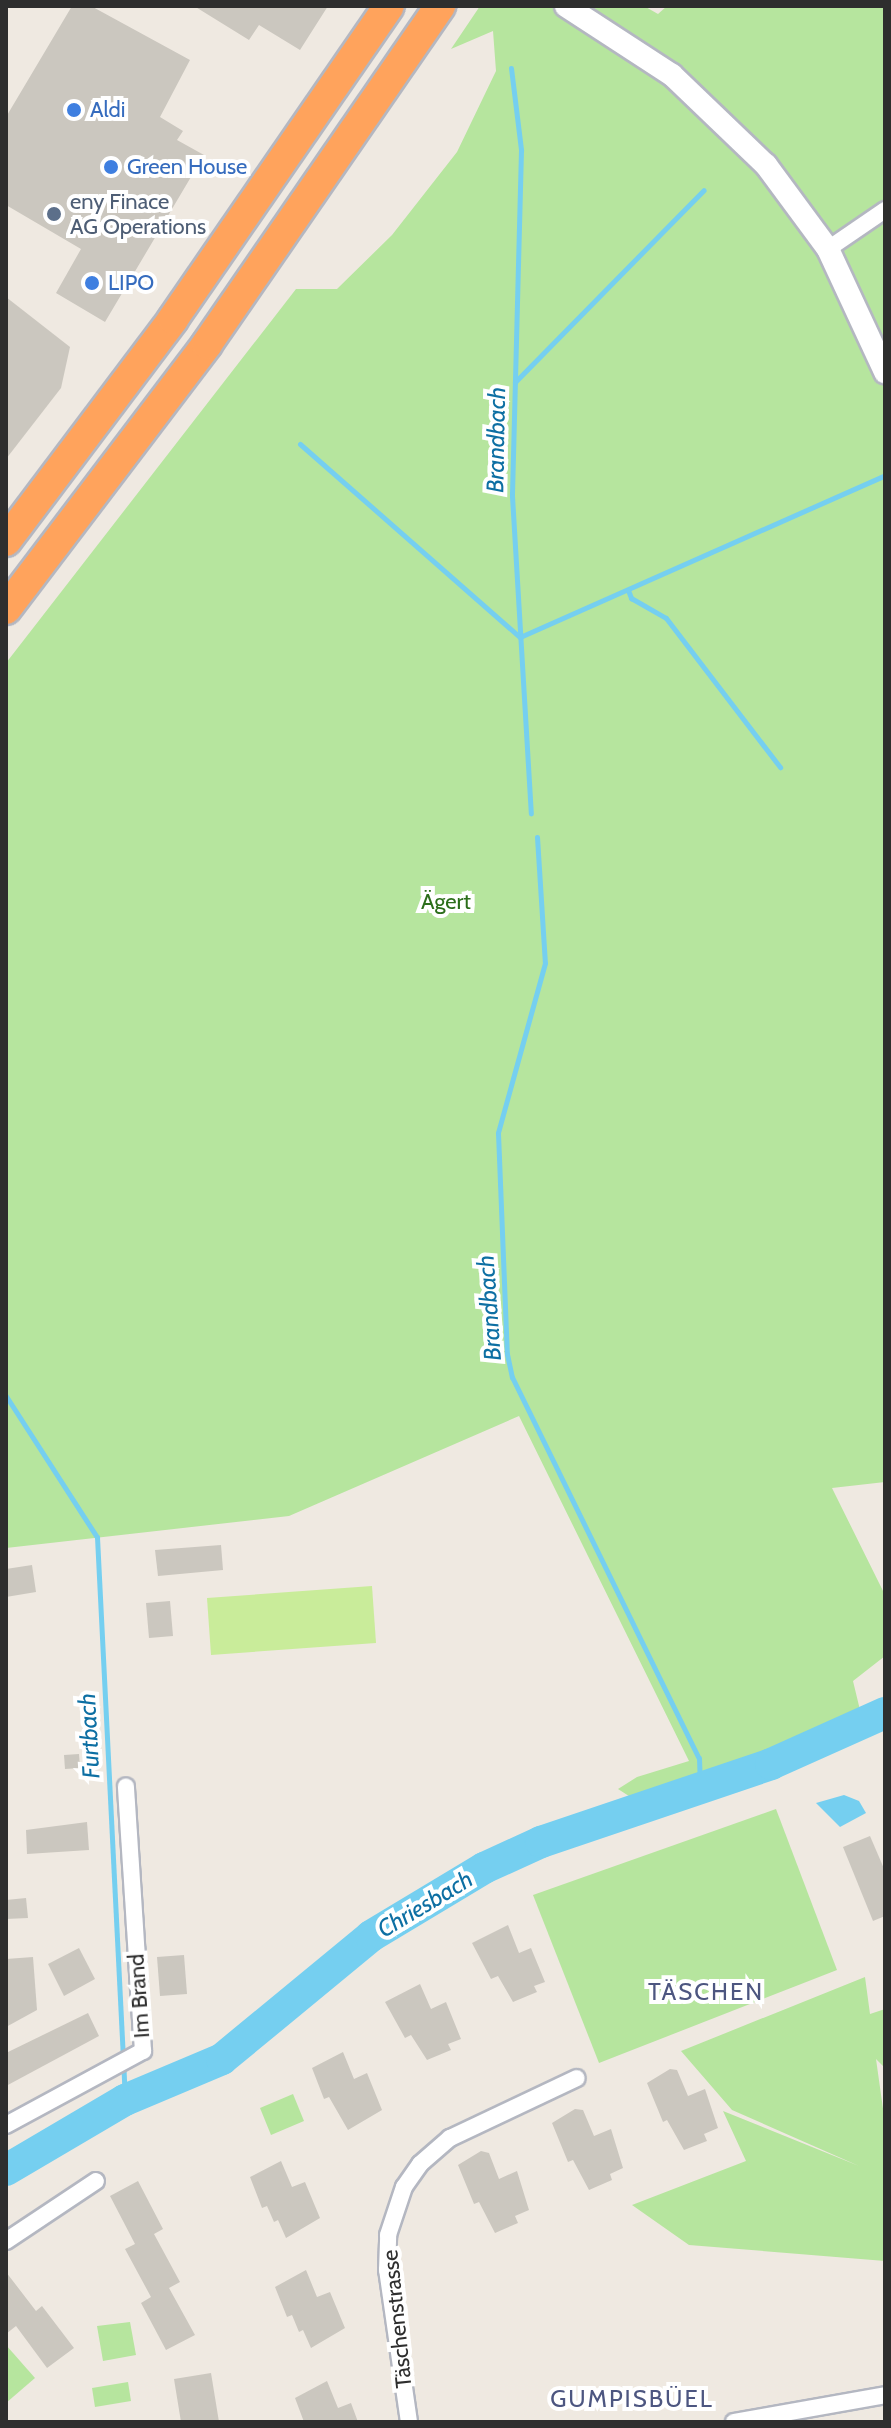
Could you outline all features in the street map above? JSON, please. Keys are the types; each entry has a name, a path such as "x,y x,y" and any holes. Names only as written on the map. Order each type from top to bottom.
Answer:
{"highway":[{"path":"6,541 173,319 389,6"},
{"path":"6,609 215,333 440,6"}],"street":[{"path":"566,6 647,56 705,103 766,165 828,249 885,372"},
{"path":"828,249 885,210"},
{"name":"Im Brand","path":"6,2125 143,2051 126,1787"},
{"name":"Täschenstrasse","path":"409,2422 387,2270 391,2224 404,2187 420,2164 450,2138 577,2078"},
{"path":"6,2241 96,2181"},
{"path":"734,2422 885,2395"}],"green space":[{"name":"Ägert","path":"480,6 644,6 658,14 667,6 885,6 885,1482 832,1488 885,1595 885,1656 853,1681 860,1710 749,1762 632,1798 618,1789 637,1777 689,1761 519,1416 289,1516 6,1548 6,663 296,289 337,289 392,235 457,152 496,71 493,31 451,49"},
{"path":"372,1586 376,1643 211,1655 207,1598"},
{"path":"776,1809 837,1970 599,2063 533,1895"},
{"path":"865,1977 870,2014 885,2009 885,2068 876,2059 885,2123 885,2261 689,2245 632,2205 746,2161 723,2111 859,2166 732,2110 681,2051"},
{"path":"293,2094 304,2121 271,2135 260,2108"},
{"path":"130,2322 136,2355 103,2361 97,2326"},
{"path":"6,2345 35,2378 6,2403"},
{"path":"128,2382 131,2401 95,2407 92,2388"}],"water":[{"path":"844,1795 859,1801 866,1813 840,1827 816,1803"}],"building":[{"name":"Green House","path":"72,6 91,6 190,60 160,117 183,131 177,140 204,155 105,322 56,293 81,249 6,205 6,117"},
{"path":"194,6 328,6 300,50 259,25 249,40"},
{"path":"6,297 70,347 61,388 6,459"},
{"path":"221,1545 223,1570 158,1576 155,1550"},
{"path":"32,1565 36,1592 6,1597 6,1569"},
{"path":"170,1601 173,1636 149,1638 146,1603"},
{"path":"79,1754 80,1768 65,1769 64,1755"},
{"path":"87,1822 89,1850 27,1854 26,1830"},
{"path":"870,1836 885,1871 885,1916 873,1921 843,1847"},
{"path":"26,1898 28,1918 6,1919 6,1900"},
{"path":"508,1925 519,1953 531,1948 545,1982 534,1986 537,1992 513,2002 498,1976 491,1979 472,1943"},
{"path":"79,1948 95,1979 64,1996 48,1964"},
{"path":"184,1955 187,1994 160,1996 157,1957"},
{"path":"33,1957 37,2010 6,2027 6,1959"},
{"path":"420,1984 431,2009 446,2002 461,2039 448,2044 451,2050 427,2060 411,2035 405,2038 385,2002"},
{"path":"88,2013 99,2036 6,2086 6,2053"},
{"path":"343,2052 354,2079 367,2073 382,2110 348,2130 329,2097 324,2099 312,2068"},
{"path":"670,2069 677,2070 688,2096 705,2089 718,2128 704,2134 707,2141 684,2150 667,2120 663,2122 647,2083"},
{"path":"575,2109 583,2110 594,2136 611,2129 623,2168 610,2174 612,2180 589,2190 573,2160 568,2162 552,2123"},
{"path":"481,2151 489,2153 499,2179 517,2171 529,2210 515,2216 518,2223 495,2233 479,2202 474,2204 458,2165"},
{"path":"281,2161 292,2187 305,2182 320,2218 286,2238 267,2206 262,2208 250,2177"},
{"path":"138,2181 163,2229 154,2234 180,2282 169,2288 195,2335 166,2350 141,2303 151,2297 125,2249 135,2244 110,2196"},
{"path":"306,2270 317,2297 330,2292 345,2328 311,2348 303,2330 299,2332 292,2315 287,2317 275,2287"},
{"path":"6,2272 36,2311 42,2306 74,2348 47,2368 16,2326 6,2334"},
{"path":"211,2373 219,2422 181,2422 174,2379"},
{"path":"327,2381 338,2408 351,2403 358,2422 304,2422 295,2398"}],"waterway":[{"name":"Brandbach","path":"511,68 521,150 512,496 531,813"},
{"path":"515,382 704,190"},
{"path":"300,444 520,637 885,475"},
{"path":"628,590 631,598 666,618 780,767"},
{"name":"Brandbach","path":"537,837 545,963 498,1133 507,1354 512,1377 699,1758 700,1788"},
{"name":"Furtbach","path":"6,1396 97,1537 125,2100"},
{"name":"Chriesbach","path":"6,2170 125,2100 222,2059 371,1936 484,1868 541,1842 771,1764 885,1713"}],"place":[{"name":"Aldi","path":"74,110"},
{"name":"Green House","path":"111,167"},
{"name":"eny Finace AG Operations","path":"54,214"},
{"name":"LIPO","path":"92,283"}],"district":[{"name":"TÄSCHEN","path":"706,1992"},
{"name":"GUMPISBÜEL","path":"632,2399"}]}
